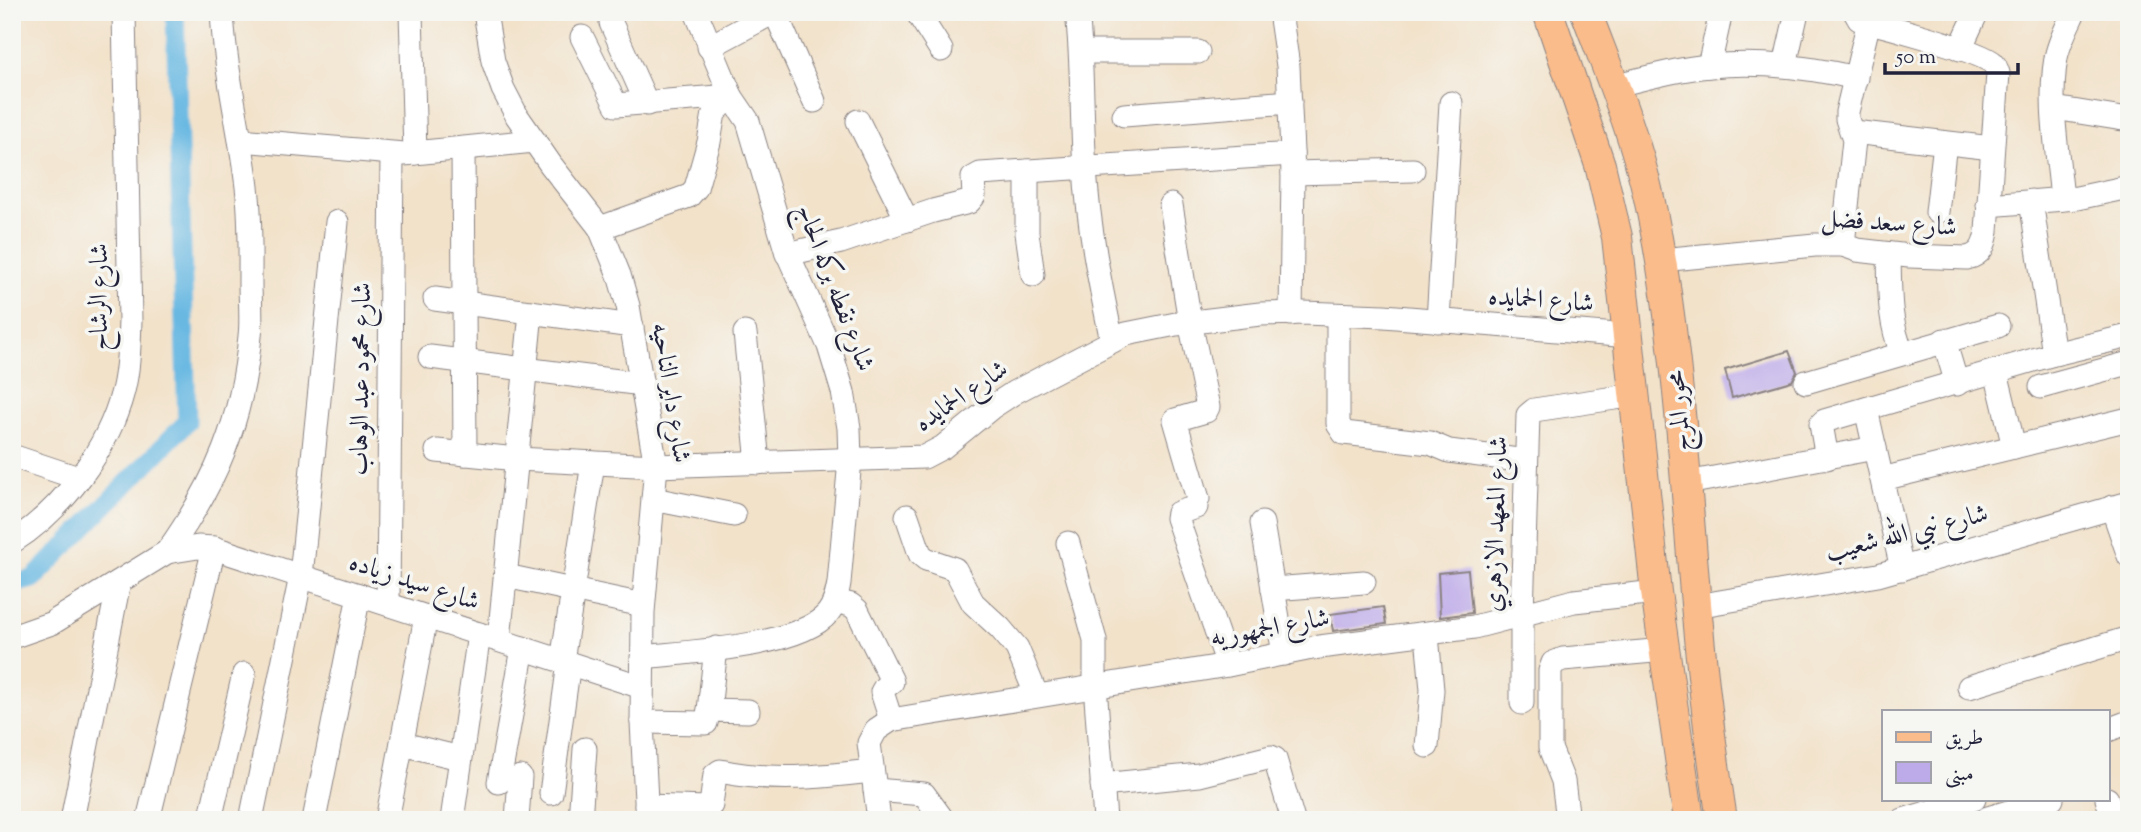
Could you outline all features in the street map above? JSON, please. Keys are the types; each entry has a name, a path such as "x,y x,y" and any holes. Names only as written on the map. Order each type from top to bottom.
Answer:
{"main road":[{"name":"محور المرج","path":"1548,12 1588,127 1610,205 1622,270 1657,592 1689,820"},
{"name":"محور المرج","path":"1586,12 1639,159 1661,260 1677,371 1696,606 1722,820"},
{"path":"1610,205 1649,197"}],"street":[{"name":"شارع الرشاح","path":"12,542 44,518 78,478 112,421 123,391 129,356 124,12"},
{"path":"12,637 51,623 167,552 194,513 216,471 234,427 245,380 251,333 251,237 222,12"},
{"name":"شارع محمود عبد الوهاب","path":"388,604 411,12"},
{"name":"شارع داير الناحيه","path":"485,12 493,61 503,89 534,141 600,228 620,275 632,326 656,466 643,605 642,722 647,813"},
{"name":"شارع نقطه بركه الحاج","path":"696,12 732,96 748,121 787,254 829,346 844,392 850,460 835,601"},
{"path":"709,47 774,12 814,101"},
{"path":"917,12 941,50"},
{"path":"1077,12 1085,169 1101,292 1112,341"},
{"path":"1280,12 1289,66 1292,164 1291,314"},
{"path":"1709,66 1720,12"},
{"path":"1785,65 1797,12"},
{"path":"1961,50 1977,12"},
{"path":"2062,199 2054,108 2056,56 2074,12"},
{"path":"1843,245 1854,140 1847,112 1856,78 1862,17 1990,61 1998,73 1988,205 2104,194 2129,187"},
{"path":"611,23 647,104"},
{"path":"582,37 613,102 619,106 732,96"},
{"path":"1081,52 1198,51"},
{"path":"1613,86 1709,66 1785,65 1856,78"},
{"path":"600,228 689,196 696,188 715,113 732,96"},
{"path":"1124,115 1290,102"},
{"path":"1438,321 1451,103"},
{"path":"2054,108 2129,120"},
{"path":"858,121 907,220"},
{"path":"1853,132 1992,148"},
{"path":"240,140 404,153 534,141"},
{"path":"1937,212 1945,143"},
{"path":"463,149 465,454"},
{"path":"787,254 841,242 972,200 973,178 977,174 1292,164 1413,170"},
{"path":"1027,171 1027,233 1034,275"},
{"path":"2031,201 2054,354"},
{"path":"1171,205 1190,322 1208,409 1175,420 1197,503 1178,513 1177,517 1227,665"},
{"name":"شارع سعد فضل","path":"1661,260 1843,245 1857,250 1889,254 1956,258 1975,256 1985,242 1988,205"},
{"path":"251,820 301,576 337,222"},
{"path":"1889,254 1891,317 1902,353"},
{"path":"435,299 632,326"},
{"path":"452,820 460,758 506,576 531,312"},
{"name":"شارع الحمايده","path":"437,451 517,459 656,466 924,457 934,453 1003,400 1112,341 1134,332 1261,314 1338,315 1629,336"},
{"path":"1338,315 1338,424 1344,433 1430,443 1449,451 1526,461"},
{"path":"1806,382 1998,326"},
{"path":"745,333 758,463"},
{"path":"1827,458 1822,422 2054,354 2129,336"},
{"path":"1944,340 1957,384"},
{"path":"430,356 642,384"},
{"path":"2041,387 2129,363"},
{"path":"1996,372 2014,447"},
{"name":"شارع المعهد الازهري","path":"1522,703 1528,417 1531,411 1635,395"},
{"path":"1866,409 1902,569"},
{"path":"1882,479 2129,419"},
{"path":"1687,483 1875,448"},
{"path":"12,456 78,478"},
{"path":"551,793 573,590 593,463"},
{"path":"653,499 734,515"},
{"path":"2121,505 2129,556"},
{"name":"شارع نبي الله شعيب","path":"1696,606 1902,569 2121,505"},
{"path":"907,516 920,554 926,559 955,569 973,603 1017,648 1036,694"},
{"path":"1262,523 1284,654"},
{"path":"1068,543 1094,632 1105,820"},
{"name":"شارع سيد زياده","path":"167,552 198,547 214,548 642,687"},
{"path":"148,820 214,548"},
{"path":"506,576 643,605"},
{"path":"72,820 119,582"},
{"path":"1273,589 1364,582"},
{"name":"شارع الجمهوريه","path":"891,720 1284,654 1474,627 1574,601 1657,592"},
{"path":"314,820 359,595"},
{"path":"642,657 776,638 802,631 819,621 829,612 835,601 851,605 857,610 892,682 882,692 891,720 876,730 869,743 880,820"},
{"path":"387,820 426,617"},
{"path":"1427,635 1432,690 1427,746"},
{"path":"1969,687 2129,638"},
{"path":"517,820 510,780 523,648"},
{"path":"642,722 707,723 716,648"},
{"path":"1568,820 1563,782 1550,748 1550,671 1553,663 1563,659 1665,650"},
{"path":"210,820 244,674"},
{"path":"709,710 748,711"},
{"path":"2110,729 2129,722"},
{"path":"402,744 460,758"},
{"path":"580,820 585,749"},
{"path":"1102,785 1199,775 1271,757 1275,759 1293,820"},
{"path":"647,813 710,807 715,775 720,771 771,778 873,781 924,794 943,820"},
{"path":"1903,820 1971,800"},
{"path":"1987,812 2047,800"},
{"path":"2107,800 2114,820"}],"building":[{"path":"1789,351 1797,372 1792,381 1732,398 1725,370"},
{"path":"1468,570 1472,613 1440,617 1438,573"},
{"path":"1383,607 1386,624 1333,631 1330,614"}],"waterway":[{"path":"12,584 33,579 187,422 175,12"}]}
